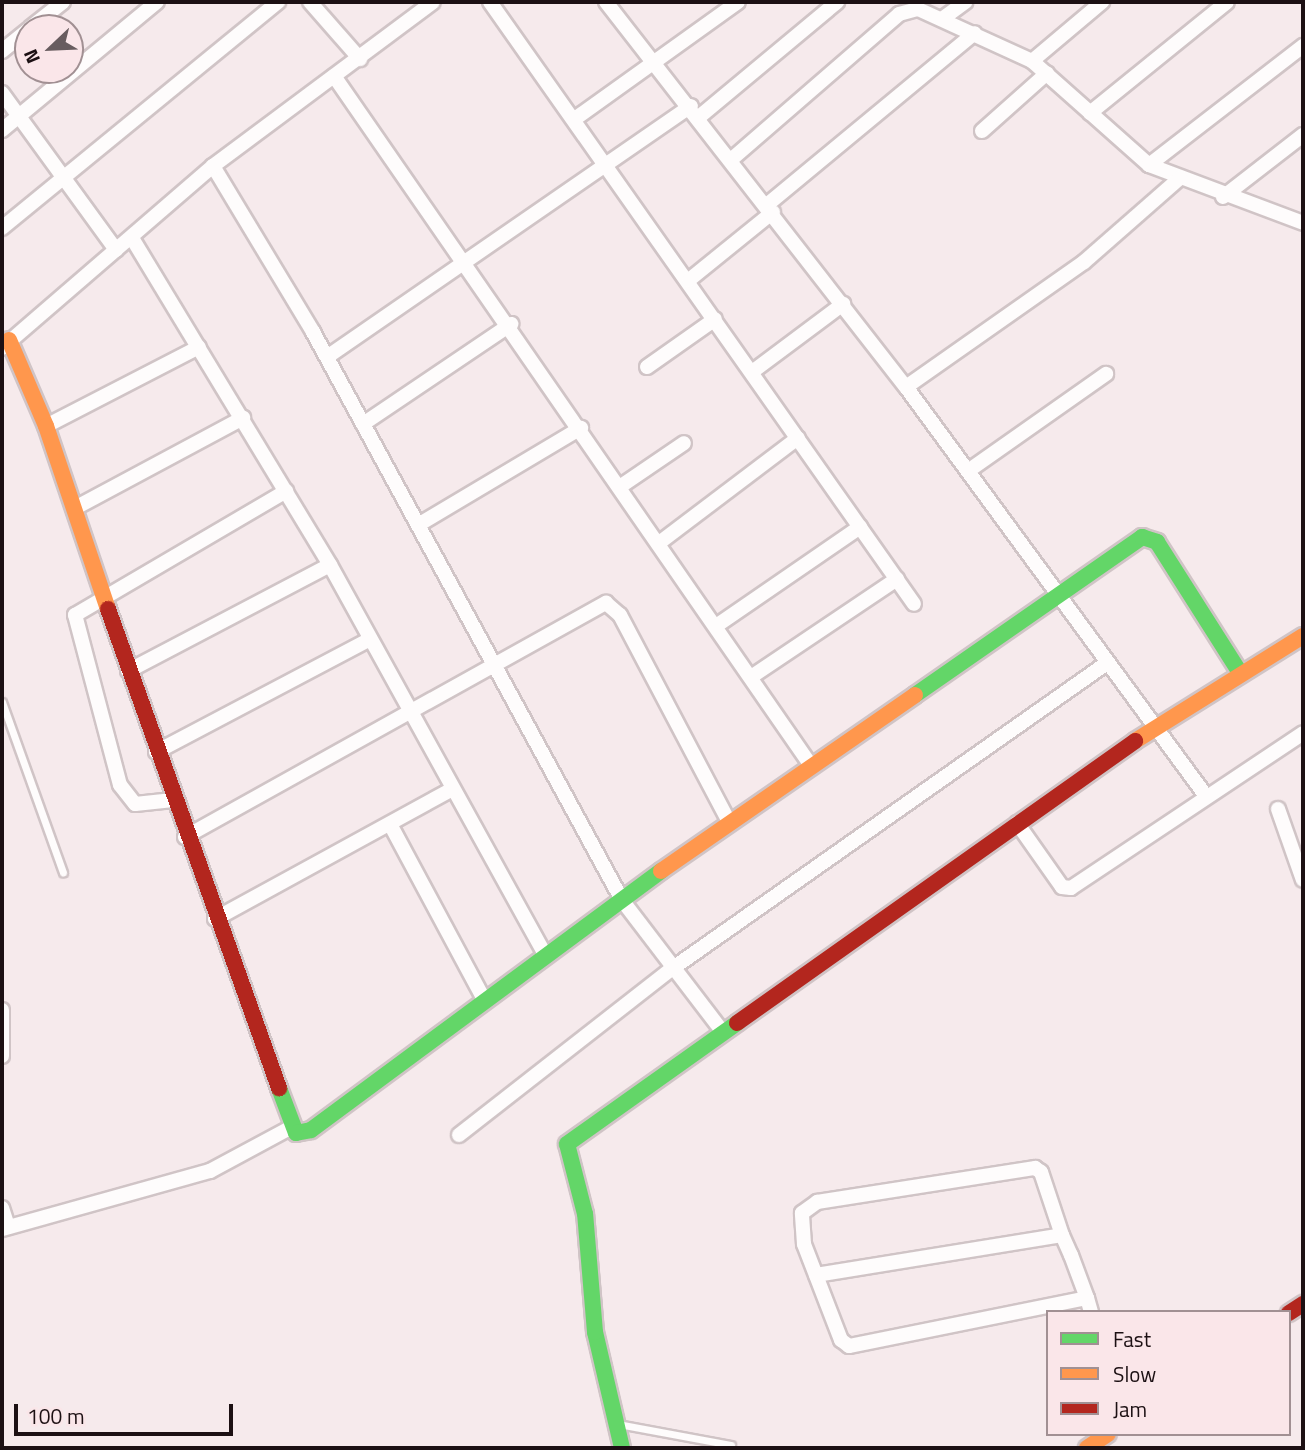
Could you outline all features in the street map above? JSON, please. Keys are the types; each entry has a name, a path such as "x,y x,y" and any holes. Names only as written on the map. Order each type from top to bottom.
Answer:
{"main road":[{"path":"6,344 46,426 185,837 290,1128 310,1130 544,952 1059,594 1152,537 1240,673"},
{"path":"622,1448 595,1332 585,1214 567,1144 1156,726 1303,636"},
{"path":"1087,1448 1105,1436"}],"street":[{"path":"48,14 63,2"},
{"path":"2,130 157,2"},
{"path":"2,228 278,2"},
{"path":"310,2 359,59"},
{"path":"6,344 213,166 433,2"},
{"path":"490,2 608,163 914,604"},
{"path":"606,2 771,208 1206,796"},
{"path":"576,118 658,64 738,2"},
{"path":"327,357 608,163 695,112 837,2"},
{"path":"942,19 965,2"},
{"path":"1032,61 1102,2"},
{"path":"1090,113 1227,2"},
{"path":"733,158 899,14 918,9 1032,61 1149,164 1223,197 1303,223"},
{"path":"689,281 975,33"},
{"path":"1149,164 1303,46"},
{"path":"982,131 1047,74"},
{"path":"334,76 511,324 812,767"},
{"path":"2,93 66,175 116,250"},
{"path":"1223,197 1303,135"},
{"path":"213,166 327,357 622,900 723,1031"},
{"path":"906,387 1084,262 1180,178"},
{"path":"132,238 330,565 544,952"},
{"path":"752,372 843,304"},
{"path":"647,367 715,319"},
{"path":"363,424 511,324"},
{"path":"46,426 199,347"},
{"path":"968,471 1105,374"},
{"path":"75,508 243,418"},
{"path":"418,526 581,428"},
{"path":"659,543 798,438"},
{"path":"621,486 684,443"},
{"path":"173,800 135,804 120,785 74,623 79,609 286,491"},
{"path":"716,626 860,527"},
{"path":"128,671 330,565"},
{"path":"751,677 897,579"},
{"path":"185,837 413,716 494,667 610,605 729,822"},
{"path":"156,752 370,639"},
{"path":"458,1135 673,968 1107,663"},
{"path":"1017,823 1062,887 1071,888 1303,733"},
{"path":"215,919 452,789"},
{"path":"1278,809 1303,880"},
{"path":"390,824 484,999"},
{"path":"2,1010 2,1056"},
{"path":"2,1208 5,1228 210,1171 290,1128"},
{"path":"1046,1313 862,1348 841,1340 800,1227 807,1206 1016,1169 1041,1172 1089,1305 1063,1310"},
{"path":"816,1275 1062,1235"}],"lane":[{"path":"2,702 62,872"},
{"path":"618,1424 731,1445"}],"traffic: fast":[{"path":"915,695 1142,537 1157,542 1240,673"},
{"path":"279,1088 296,1133 311,1130 661,871"},
{"path":"622,1448 595,1332 585,1214 567,1144 737,1023"}],"traffic: slow":[{"path":"9,340 46,426 108,609"},
{"path":"1135,741 1303,636"},
{"path":"661,871 915,695"},
{"path":"1087,1448 1105,1436"}],"traffic: jam":[{"path":"108,609 279,1088"},
{"path":"737,1023 1135,741"},
{"path":"1291,1312 1303,1304"}]}
